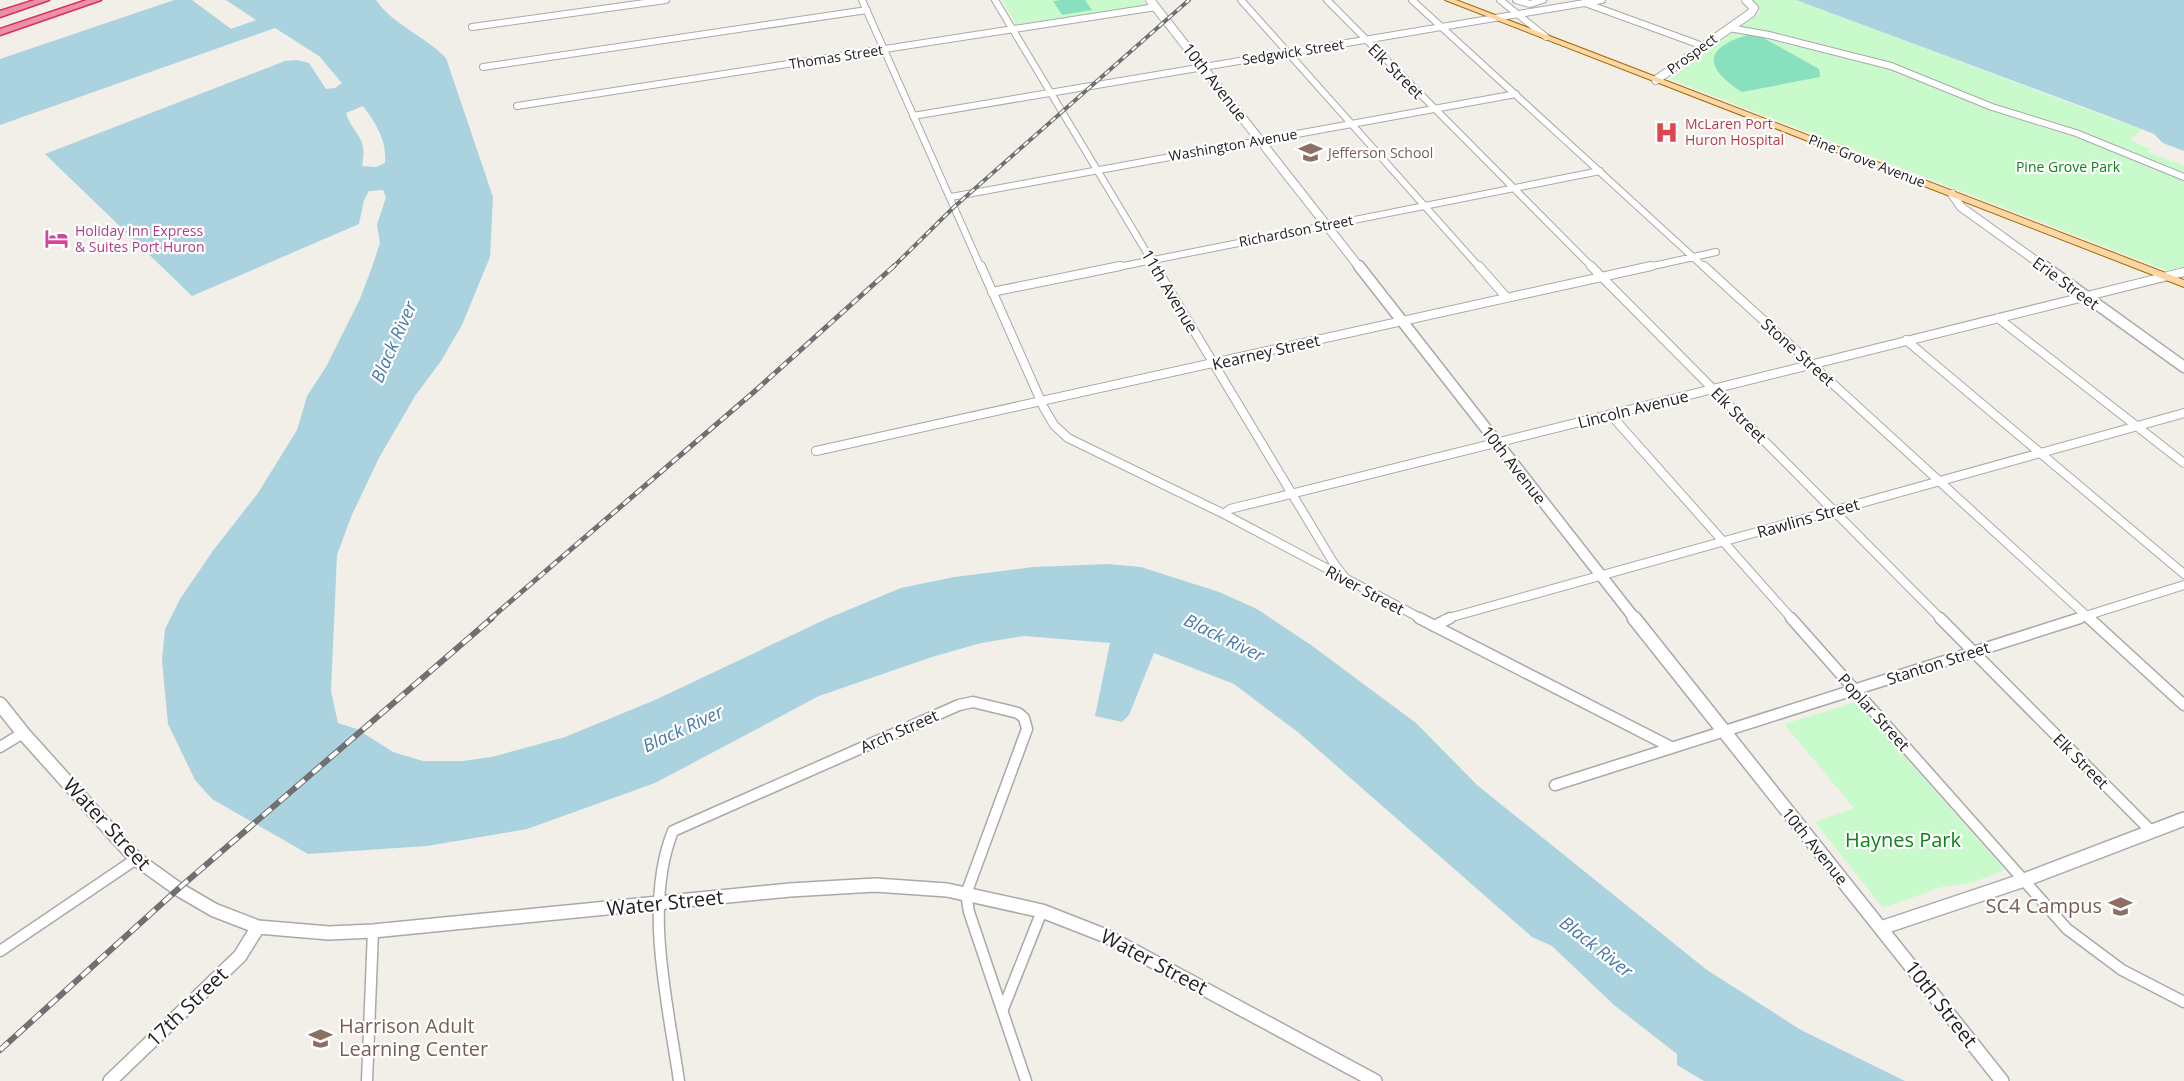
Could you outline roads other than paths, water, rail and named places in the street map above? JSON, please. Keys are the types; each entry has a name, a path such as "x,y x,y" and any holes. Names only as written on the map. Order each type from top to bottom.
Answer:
{"highway":[{"path":"0,13 43,0"},
{"path":"0,24 72,0"},
{"path":"0,32 96,0"}],"main road":[{"name":"Pine Grove Avenue","path":"1449,0 2184,284"}],"street":[{"path":"471,27 666,0"},
{"path":"862,0 1041,402"},
{"name":"11th Avenue","path":"995,0 1347,581"},
{"name":"10th Avenue","path":"1150,0 1723,732 1881,928"},
{"path":"1241,0 1507,298"},
{"name":"Elk Street","path":"1327,0 2151,831"},
{"name":"Stone Street","path":"1412,0 2184,705"},
{"path":"1500,0 1546,38"},
{"path":"1516,0 1530,5 1543,0"},
{"name":"Sedgwick Street","path":"913,116 1602,0"},
{"name":"Prospect","path":"1656,80 1751,13 1754,8 1748,2"},
{"path":"1585,3 1702,46"},
{"name":"Thomas Street","path":"517,106 1156,7"},
{"path":"483,66 867,10"},
{"path":"1729,28 1876,61 1992,107 2055,126 2184,177"},
{"name":"Washington Avenue","path":"951,197 1516,94"},
{"name":"Richardson Street","path":"992,292 1600,171"},
{"name":"Erie Street","path":"1952,194 1961,207 2184,367"},
{"name":"Kearney Street","path":"816,451 1716,252"},
{"name":"Lincoln Avenue","path":"1224,514 1230,509 1292,493 2083,295 2184,272"},
{"path":"1998,318 2184,463"},
{"path":"1906,340 2184,574"},
{"name":"River Street","path":"1041,402 1050,422 1059,432 1074,442 1224,514 1347,581 1671,747"},
{"name":"Rawlins Street","path":"1434,626 1446,619 2184,413"},
{"name":"Poplar Street","path":"1610,414 2024,880 2088,948 2116,967 2184,1002"},
{"name":"Stanton Street","path":"1556,785 2184,585"},
{"name":"Arch Street","path":"658,903 667,840 673,831 959,705 973,702 1018,713 1024,718 1027,729 966,894"},
{"name":"Water Street","path":"0,704 23,733 136,859 150,871 214,910 258,927 329,933 373,931 790,890 875,885 914,887 966,894 1042,911 1106,936 1375,1081"},
{"path":"0,747 23,733"},
{"path":"1881,928 2024,880 2184,819"},
{"path":"0,951 136,859"},
{"path":"966,894 969,912 1004,1009 1026,1081"},
{"path":"658,903 679,1081"},
{"path":"1004,1009 1042,911"},
{"name":"17th Street","path":"110,1081 240,956 258,927"},
{"name":"10th Street","path":"1881,928 2002,1081"},
{"path":"367,1081 373,931"}],"water":[{"name":"Black River","path":"174,0 192,0 231,29 256,20 226,0 376,0 391,17 429,43 446,58 493,197 490,257 462,325 441,361 415,396 379,458 351,517 337,555 331,691 338,723 357,729 393,752 423,761 463,761 492,757 565,737 655,700 824,620 901,588 954,577 1033,567 1108,564 1141,567 1219,592 1257,609 1311,645 1416,723 1477,785 1707,970 1801,1030 1905,1081 1704,1081 1677,1065 1677,1054 1614,1005 1552,946 1532,937 1299,733 1234,684 1154,653 1129,715 1122,722 1095,716 1110,643 1024,636 981,643 932,657 819,696 655,783 527,829 427,846 308,854 212,799 195,780 168,724 162,660 165,629 180,599 212,552 258,493 297,430 307,396 326,367 359,301 371,270 380,243 377,225 386,197 383,190 369,191 364,200 359,224 192,296 45,154 285,61 297,60 309,63 326,89 335,88 342,83 319,56 275,28 0,125 0,59","holes":["363,106 380,133 384,147 385,163 376,167 362,166 362,142 346,113"]},
{"path":"1796,0 2184,0 2184,151 2163,143 2154,134 2108,116"}],"railway":[{"path":"892,268 954,207 1189,0"},
{"path":"490,619 755,391 894,266"},
{"path":"0,1050 178,889 492,618"}],"place":[{"name":"McLaren Port Huron Hospital","path":"1667,132"},
{"name":"Jefferson School","path":"1310,153"},
{"name":"Holiday Inn Express & Suites Port Huron","path":"57,239"},
{"name":"SC4 Campus","path":"2120,906"},
{"name":"Harrison Adult Learning Center","path":"321,1038"}],"park label":[{"name":"Pine Grove Park","path":"2068,167"},
{"name":"Haynes Park","path":"1903,840"}]}
